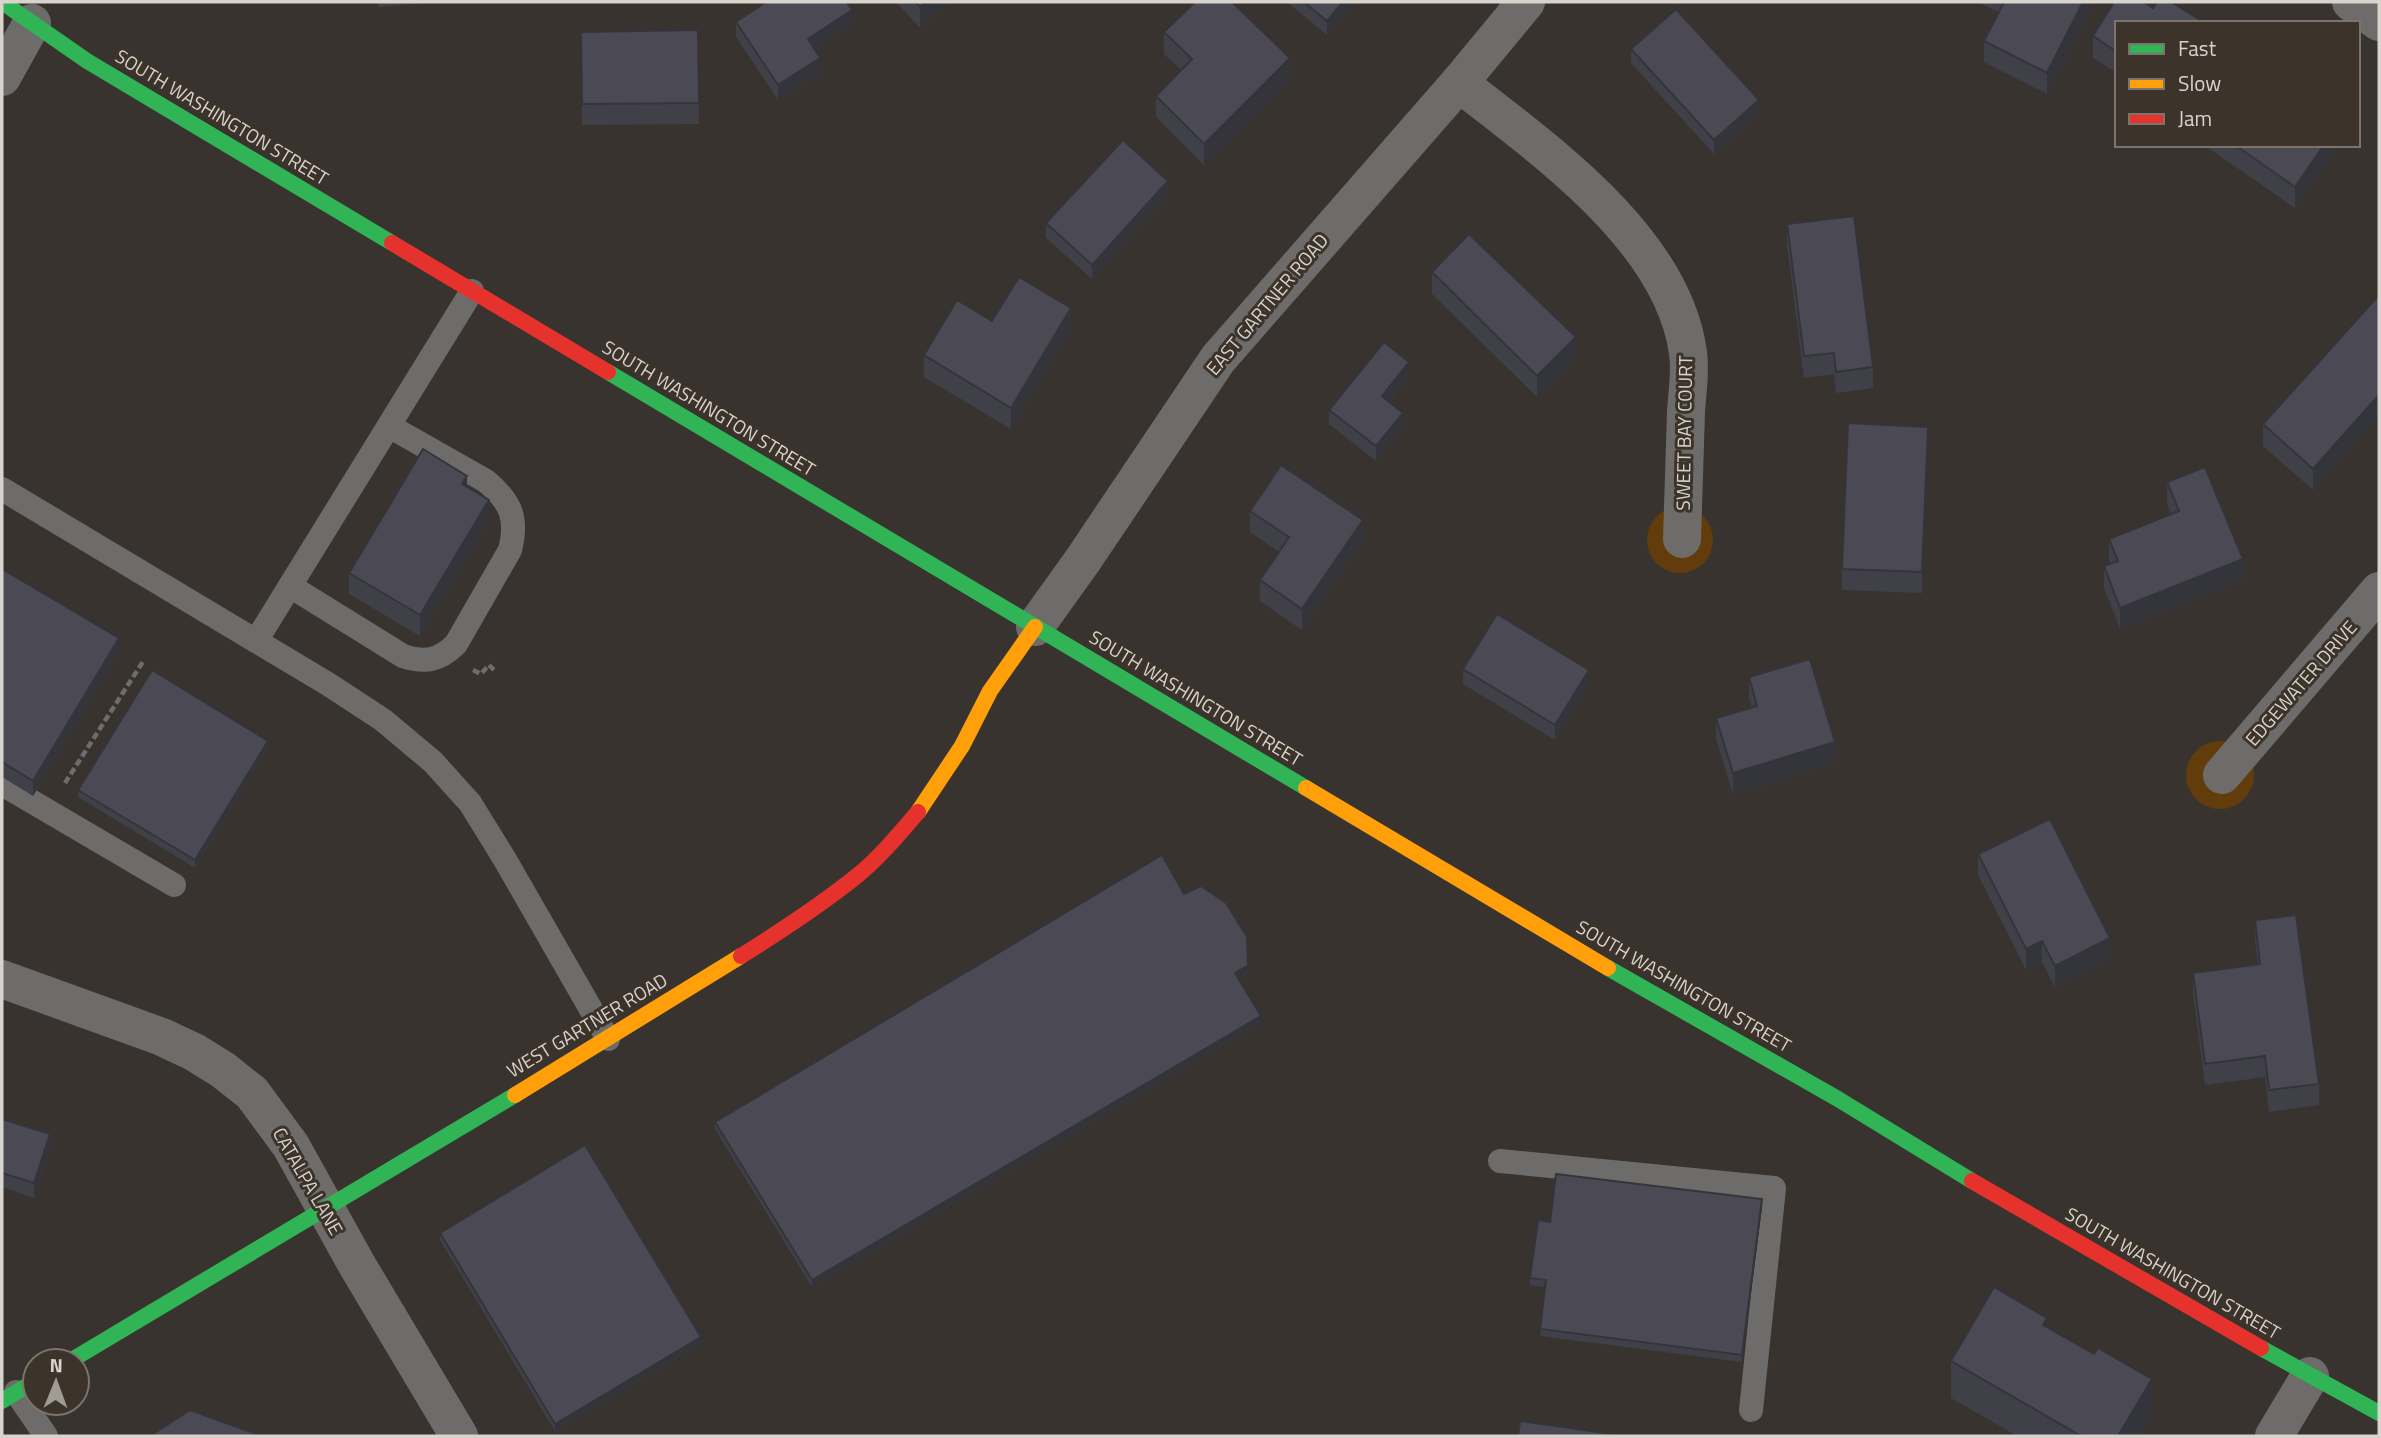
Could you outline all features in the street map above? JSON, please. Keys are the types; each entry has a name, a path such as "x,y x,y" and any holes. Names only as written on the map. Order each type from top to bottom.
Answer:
{"main road":[{"name":"SOUTH WASHINGTON STREET","path":"17,13 87,61 1609,968 2310,1376 2379,1413"},
{"name":"WEST GARTNER ROAD","path":"91,1348 608,1039 779,933 858,875 892,843 925,804 962,746 990,691 1035,627"}],"street":[{"name":"EAST GARTNER ROAD","path":"1035,627 1218,359 1459,83 1526,2"},
{"path":"2351,2 2379,22"},
{"path":"2,77 17,13"},
{"name":"SWEET BAY COURT","path":"1459,83 1541,146 1585,185 1617,219 1661,276 1677,312 1688,354 1682,539"},
{"name":"EDGEWATER DRIVE","path":"2222,775 2379,591"},
{"name":"CATALPA LANE","path":"2,979 162,1037 223,1070 252,1093 284,1136 459,1436"},
{"path":"2274,1436 2310,1376"}],"lane":[{"path":"256,641 472,291"},
{"path":"290,586 402,656 418,661 435,660 456,644 510,550 514,535 513,518 509,506 486,481 389,426"},
{"path":"2,489 328,684 383,720 433,762 470,803 608,1039"},
{"path":"2,784 174,885"},
{"path":"1500,1161 1774,1188 1751,1410"},
{"path":"18,1391 46,1436"}],"path":[{"path":"65,783 144,660"}],"shaded area":[{"path":"1680,507 1693,509 1703,517 1711,527 1711,553 1703,563 1693,571 1680,573 1667,571 1657,563 1649,553 1647,540 1649,527 1657,517 1667,509"},
{"path":"2213,741 2227,741 2239,746 2249,756 2254,775 2249,794 2239,804 2227,809 2213,809 2201,804 2191,794 2186,782 2186,768 2191,756 2201,746"}],"building":[{"path":"766,2 846,2 852,10 808,39 820,58 778,85 736,22"},
{"path":"1195,2 1232,2 1290,58 1204,144 1156,96 1192,59 1164,32"},
{"path":"1304,2 1343,2 1327,21"},
{"path":"2004,2 2083,2 2047,73 1984,41"},
{"path":"2114,2 2144,2 2153,8 2157,2 2171,2 2202,21 2115,21 2115,51 2093,36"},
{"path":"1676,9 1759,100 1714,140 1631,49"},
{"path":"698,30 699,103 582,104 581,32"},
{"path":"1123,140 1168,181 1092,265 1046,223"},
{"path":"2238,147 2323,147 2295,187"},
{"path":"1854,216 1873,367 1836,372 1834,353 1804,356 1787,224"},
{"path":"1469,234 1576,337 1537,376 1432,272"},
{"path":"1019,277 1071,308 1011,408 924,355 957,300 992,321"},
{"path":"2379,295 2379,395 2313,469 2263,424"},
{"path":"1384,342 1409,362 1382,396 1403,413 1376,446 1329,410"},
{"path":"1848,423 1928,427 1922,572 1842,569"},
{"path":"423,449 467,476 462,484 489,500 420,615 349,573"},
{"path":"1281,465 1363,520 1302,609 1260,580 1289,537 1250,511"},
{"path":"2205,467 2243,559 2120,608 2104,566 2118,561 2109,539 2179,511 2167,482"},
{"path":"2,569 119,638 33,781 2,762"},
{"path":"1497,614 1589,670 1555,725 1463,669"},
{"path":"1810,659 1835,742 1733,773 1716,718 1757,706 1749,677"},
{"path":"152,670 268,741 195,860 78,790"},
{"path":"2050,819 2110,938 2055,966 2042,941 2026,949 1978,854"},
{"path":"1162,855 1184,894 1201,886 1226,903 1247,937 1248,966 1235,973 1261,1016 812,1280 715,1122"},
{"path":"2296,915 2319,1084 2269,1090 2265,1056 2205,1064 2193,973 2260,964 2255,920"},
{"path":"2,1119 50,1134 34,1183 2,1173"},
{"path":"585,1145 701,1337 555,1424 440,1233"},
{"path":"1556,1174 1762,1199 1742,1355 1540,1329 1546,1280 1530,1278 1538,1220 1550,1222"},
{"path":"1994,1287 2047,1318 2043,1325 2094,1354 2098,1348 2152,1379 2118,1436 2081,1436 1951,1361"},
{"path":"190,1410 262,1436 150,1436"},
{"path":"1520,1421 1626,1436 1518,1436"}],"traffic: fast":[{"path":"2,2 87,61 392,243"},
{"path":"608,372 1306,788"},
{"path":"1608,968 1838,1099 1972,1181"},
{"path":"91,1348 515,1095"},
{"path":"2261,1348 2379,1413"},
{"path":"2,1401 21,1389"}],"traffic: slow":[{"path":"918,812 962,746 990,691 1035,627"},
{"path":"1306,788 1608,968"},
{"path":"515,1095 741,956"}],"traffic: jam":[{"path":"392,243 608,372"},
{"path":"741,956 830,897 858,875 882,853 918,812"},
{"path":"1972,1181 2261,1348"}]}
